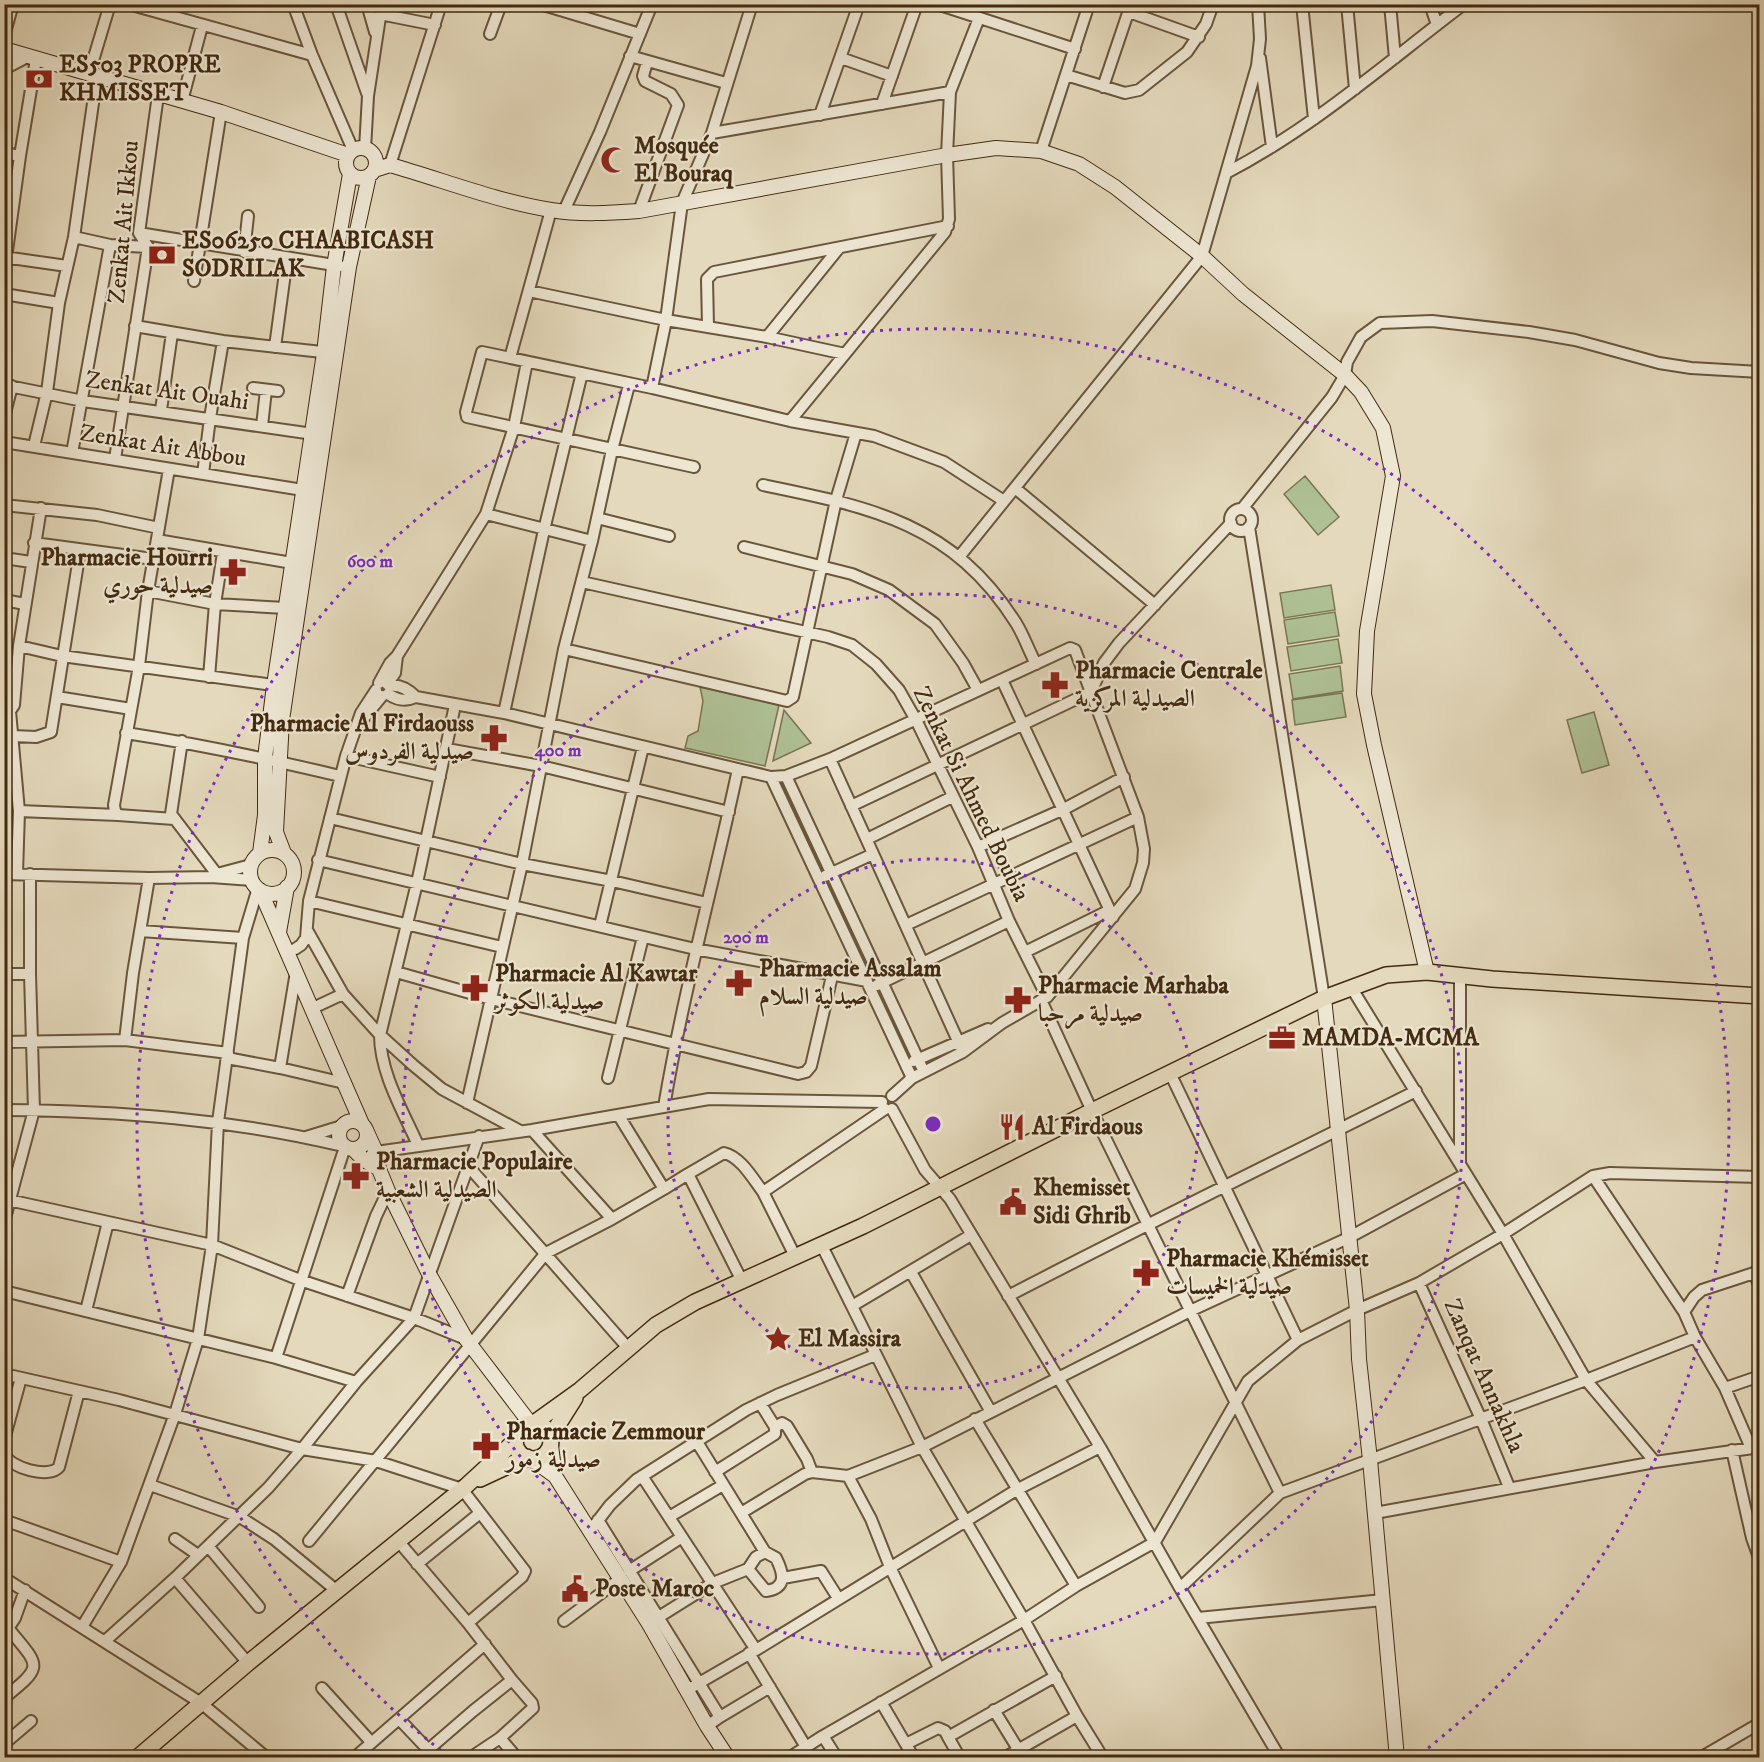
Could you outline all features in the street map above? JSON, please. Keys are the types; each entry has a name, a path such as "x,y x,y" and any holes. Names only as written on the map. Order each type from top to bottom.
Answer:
{"main road":[{"path":"4,49 375,157 331,353 298,564 260,853 251,865 256,886 279,932 368,1136 364,1145 351,1151"},
{"path":"355,151 345,163 346,169 356,178 363,179 390,165 499,197 557,211 603,214 639,211 996,148 1041,151 1079,164 1115,187 1202,256 1243,294 1345,375 1361,392 1383,428 1393,476 1367,631 1364,694 1427,972"},
{"path":"331,353 334,266 350,174"},
{"path":"281,686 285,608 298,564"},
{"path":"272,760 276,832 284,854 292,863 293,869 279,932"},
{"path":"260,853 272,850 284,854"},
{"path":"256,886 271,893 288,887"},
{"path":"137,1758 248,1663 464,1488 525,1429 580,1390 656,1325 677,1312 942,1188 1092,1111 1324,998 1386,975 1427,972 1760,996"},
{"path":"1324,998 1357,1310 1359,1359 1396,1758"},
{"path":"346,1088 344,1125 339,1136 351,1151 379,1169"},
{"path":"344,1125 351,1121 364,1127 376,1152 379,1169 388,1191 429,1274 468,1342 507,1395 525,1429 518,1450 555,1476 594,1525 692,1687 707,1726 728,1758"},
{"path":"464,1488 528,1458 540,1457 580,1390"},
{"path":"525,1429 544,1426 551,1441 555,1476"}],"street":[{"path":"4,36 13,4"},
{"path":"34,446 47,392 59,303 74,237 93,74 110,4"},
{"path":"128,4 312,55"},
{"path":"293,4 312,55 355,151"},
{"path":"336,4 368,96"},
{"path":"367,4 376,35"},
{"path":"390,165 441,4"},
{"path":"490,34 501,4"},
{"path":"540,4 573,10 640,34"},
{"path":"510,358 529,291 557,211 600,132 652,4"},
{"path":"652,388 666,320 682,203 711,133 752,4"},
{"path":"820,115 859,4"},
{"path":"882,104 917,4"},
{"path":"937,4 962,8 979,18 1075,49"},
{"path":"1041,151 1089,4"},
{"path":"1066,75 1125,93 1139,90 1187,52 1199,37 1213,4"},
{"path":"1265,4 1258,5 1259,51 1272,147"},
{"path":"1302,4 1314,119"},
{"path":"1347,4 1355,89"},
{"path":"1390,4 1395,58"},
{"path":"1430,4 1437,25"},
{"path":"1226,172 1272,147 1314,119 1464,4"},
{"path":"1103,87 1130,8 1199,37"},
{"path":"355,151 368,96 381,9 435,25"},
{"path":"790,422 939,242 948,226 947,155 950,92 979,18"},
{"path":"182,101 202,26"},
{"path":"959,557 1202,256 1259,51"},
{"path":"630,56 726,83"},
{"path":"4,69 32,58 20,156 9,206 4,273"},
{"path":"841,58 892,76"},
{"path":"639,211 678,105 671,94 644,79 647,62"},
{"path":"711,133 950,92"},
{"name":"Zenkat Ait Ikkou","path":"116,459 148,247 139,233 158,95"},
{"path":"194,280 221,112"},
{"path":"4,153 20,156"},
{"path":"244,252 248,216"},
{"path":"708,326 708,279 711,273 948,226"},
{"path":"139,233 244,252 349,267"},
{"path":"74,237 110,245 148,247"},
{"path":"72,453 110,245"},
{"path":"767,337 839,248"},
{"path":"6,257 67,266"},
{"path":"275,347 287,258"},
{"path":"529,291 845,354"},
{"path":"4,294 59,303"},
{"path":"851,806 1091,692 1104,663 1119,643 1231,522 1233,513 1242,509 1322,412 1345,375 1347,362 1361,337 1380,323 1432,321 1529,332 1575,340 1670,365 1760,372"},
{"path":"135,326 224,341 331,353"},
{"path":"161,410 172,333"},
{"path":"203,474 210,417 224,341"},
{"path":"694,468 467,417 482,352 629,385 652,388 790,422 874,436 929,455 951,466 1004,501"},
{"path":"287,951 302,945 306,938 309,901 318,860 354,728 395,673 397,656 486,514 514,426 527,362"},
{"path":"504,713 544,530 582,373"},
{"path":"4,417 8,385"},
{"name":"Zenkat Ait Ouahi","path":"8,385 83,401 161,410 317,434"},
{"path":"467,1103 522,864 551,725 564,649 629,385"},
{"path":"253,388 278,391"},
{"path":"262,426 266,390"},
{"path":"564,649 787,701 793,697 836,500 856,433"},
{"name":"Zenkat Ait Abbou","path":"4,442 309,491"},
{"path":"118,815 114,805 139,666 148,591 169,469"},
{"path":"763,485 836,500 891,517 915,528 959,557 991,588 1016,624 1036,664"},
{"path":"1015,488 1155,605"},
{"path":"4,505 98,515 159,528"},
{"path":"17,874 19,811 13,736 7,711 14,705 19,646 41,508"},
{"path":"1242,509 1252,518 1249,527 1324,998"},
{"path":"486,514 592,541"},
{"path":"597,518 669,536"},
{"path":"1231,522 1237,530 1243,531 1249,527"},
{"path":"157,540 298,564"},
{"path":"34,543 153,559"},
{"path":"744,547 852,574 889,590 935,624 963,663 978,690"},
{"path":"13,736 36,737 51,732 80,551"},
{"path":"209,676 215,604 223,553"},
{"path":"4,558 31,562"},
{"name":"Zenkat Si Ahmed Boubia","path":"582,582 828,637 852,645 876,664 899,690 978,847 992,884 1025,952 1092,1111 1280,1493"},
{"path":"148,591 215,604 285,608"},
{"path":"4,600 26,604"},
{"path":"19,646 62,656 281,686"},
{"path":"383,689 400,686 409,690 416,697 504,713 771,777 786,776 830,759 1036,664 1072,648 1075,650 1138,817 1143,849 1141,875 1135,889 1111,914 1044,998 1002,1023 963,1052 912,1078 892,1096 896,1104 886,1107 763,1192"},
{"path":"4,668 16,670"},
{"path":"1002,680 1080,843 1111,914"},
{"path":"57,697 130,709"},
{"path":"418,1145 384,1066 380,1052 380,1035 417,884 447,749 454,705"},
{"path":"126,733 182,741 340,776"},
{"path":"82,1627 122,1562 175,1414 198,1339 212,1245 218,1122 243,938 256,886 216,876 171,814 182,741"},
{"path":"600,926 643,747"},
{"path":"447,749 541,766 729,812"},
{"path":"346,756 440,777"},
{"path":"830,759 963,1052"},
{"path":"664,1107 674,1044 738,769"},
{"path":"786,776 924,1072"},
{"path":"771,777 912,1078"},
{"path":"978,847 1064,809 1124,777"},
{"path":"867,839 952,797"},
{"path":"19,811 174,819"},
{"path":"906,925 1138,817"},
{"path":"330,818 522,864 612,881 707,903"},
{"path":"819,879 873,854"},
{"path":"318,860 695,949 868,985 882,983 924,964 1009,921"},
{"path":"4,874 149,878 216,876 251,865"},
{"path":"4,1222 7,1199 34,1110 30,874"},
{"path":"125,1040 149,878"},
{"path":"309,901 502,947"},
{"path":"1025,952 1111,914"},
{"path":"307,930 343,994 380,1035 442,1089 520,1131"},
{"path":"140,931 243,938"},
{"path":"608,1078 643,937"},
{"path":"280,1068 296,972"},
{"path":"396,972 490,999 778,1070 802,1073 811,1066 832,976"},
{"path":"4,974 30,974"},
{"path":"1460,976 1463,1169"},
{"path":"1351,987 1503,1234 1586,1380 1655,1462"},
{"path":"313,1008 343,994"},
{"path":"906,1065 1002,1023"},
{"path":"4,1042 125,1040 228,1055 346,1088"},
{"path":"1170,1073 1298,1340"},
{"path":"1008,1296 1416,1091"},
{"path":"4,1110 128,1114 218,1122 306,1137 351,1151 376,1152 532,1130 693,1101 727,1099 886,1107"},
{"path":"886,1107 926,1170 942,1188 1100,1447 1280,1758"},
{"path":"619,1116 664,1189"},
{"path":"306,1137 344,1125"},
{"path":"532,1130 612,1219"},
{"path":"105,1641 240,1517 303,1449 356,1382 414,1318 479,1136"},
{"path":"276,1358 300,1280 351,1151"},
{"path":"309,1541 376,1461 468,1342 546,1253 612,1219 724,1153 729,1154 750,1175 763,1192 796,1258"},
{"path":"469,1167 628,1348"},
{"path":"741,1513 805,1474 812,1472 848,1476 922,1447 1190,1311 1348,1238 1463,1169"},
{"path":"789,1758 1024,1620 1076,1586 1155,1542 1248,1381 1298,1340 1357,1310 1419,1283 1503,1234 1593,1176 1610,1173 1760,1177"},
{"path":"688,1174 742,1281"},
{"path":"1375,1513 1655,1462 1755,1448 1725,1388 1695,1337 1684,1312 1593,1176"},
{"path":"347,1296 376,1216 388,1191"},
{"path":"7,1199 212,1245 300,1280 414,1318 468,1342"},
{"path":"86,1311 108,1222"},
{"path":"852,1306 971,1235"},
{"path":"822,1246 922,1447 1103,1758"},
{"path":"1684,1312 1702,1290 1757,1270 1760,1287"},
{"path":"911,1272 991,1412"},
{"name":"Zanqat Annakhla","path":"1419,1283 1481,1419 1509,1487"},
{"path":"4,1291 276,1358 356,1382"},
{"path":"1180,1588 1280,1493 1586,1380 1695,1337"},
{"path":"594,1525 610,1505 642,1476 760,1403 875,1355"},
{"path":"4,1374 175,1414 303,1449 376,1461 464,1488 480,1513 525,1571 522,1577 468,1623"},
{"path":"1725,1388 1760,1376"},
{"path":"4,1440 21,1378"},
{"path":"4,1454 8,1461 15,1465 49,1473 57,1471 79,1391"},
{"path":"715,1472 774,1434 775,1427 760,1403"},
{"path":"975,1419 1076,1586"},
{"path":"775,1427 782,1423 787,1426 807,1459 812,1472"},
{"path":"697,1442 765,1552 776,1558 783,1578 780,1584 770,1592 766,1591 748,1569"},
{"path":"720,1717 692,1687 1018,1489 1100,1447"},
{"path":"1732,1450 1752,1538 1760,1560"},
{"path":"642,1476 713,1583 806,1747"},
{"path":"848,1476 871,1519 890,1568 939,1668"},
{"path":"150,1485 240,1517 274,1539 337,1591"},
{"path":"669,1517 723,1485"},
{"path":"417,1564 480,1513"},
{"path":"4,1520 122,1562"},
{"path":"564,1621 624,1575 682,1537"},
{"path":"174,1539 198,1555"},
{"path":"399,1542 485,1644 533,1708 500,1738 470,1758"},
{"path":"208,1546 259,1607"},
{"path":"653,1620 713,1583 748,1569 756,1557 765,1552"},
{"path":"783,1578 821,1571 838,1598"},
{"path":"4,1578 201,1702 267,1758"},
{"path":"175,1578 248,1663"},
{"path":"4,1698 27,1680 34,1671 34,1664 26,1650 7,1631 15,1618 25,1590"},
{"path":"1198,1617 1383,1600"},
{"path":"354,1758 485,1644"},
{"path":"948,1737 1056,1676"},
{"path":"399,1719 433,1753 472,1711 513,1680"},
{"path":"707,1726 770,1687"},
{"path":"322,1688 371,1742"},
{"path":"881,1702 913,1757"},
{"path":"994,1710 1018,1749"},
{"path":"1004,1758 1077,1716"},
{"path":"4,1744 31,1721"},
{"path":"1700,1758 1760,1723"},
{"path":"906,1744 938,1728 945,1731 960,1758"},
{"path":"823,1736 837,1758"},
{"path":"500,1738 517,1758"}],"green space":[{"path":"1305,476 1339,517 1318,535 1284,494"},
{"path":"1331,585 1335,610 1284,618 1280,593"},
{"path":"1335,612 1339,636 1288,644 1284,620"},
{"path":"1338,639 1342,663 1291,671 1287,647"},
{"path":"1340,666 1343,691 1293,699 1289,674"},
{"path":"700,687 779,705 765,766 685,748 688,736 698,731 703,701"},
{"path":"1342,693 1346,717 1295,725 1292,700"},
{"path":"784,710 811,743 773,761"},
{"path":"1594,712 1609,765 1582,773 1567,720"}],"place":[{"name":"ES503 PROPRE KHMISSET","path":"39,79"},
{"name":"Mosquée El Bouraq","path":"614,160"},
{"name":"ES06250 CHAABICASH SODRILAK","path":"162,255"},
{"name":"Pharmacie Hourri صيدلية حوري","path":"233,572"},
{"name":"Pharmacie Centrale الصيدلية المركزية","path":"1055,685"},
{"name":"Pharmacie Al Firdaouss صيدلية الفردوس","path":"494,738"},
{"name":"Pharmacie Assalam صيدلية السلام","path":"739,983"},
{"name":"Pharmacie Al Kawtar صيدلية الكوثر","path":"475,988"},
{"name":"Pharmacie Marhaba صيدلية مرحبا","path":"1018,1000"},
{"name":"MAMDA-MCMA","path":"1282,1038"},
{"name":"Al Firdaous","path":"1012,1127"},
{"name":"Pharmacie Populaire الصيدلية الشعبية","path":"356,1176"},
{"name":"Khemisset Sidi Ghrib","path":"1013,1202"},
{"name":"Pharmacie Khémisset صيدلية الخميسات","path":"1146,1273"},
{"name":"El Massira","path":"778,1339"},
{"name":"Pharmacie Zemmour صيدلية زمور","path":"486,1446"},
{"name":"Poste Maroc","path":"575,1589"}]}
